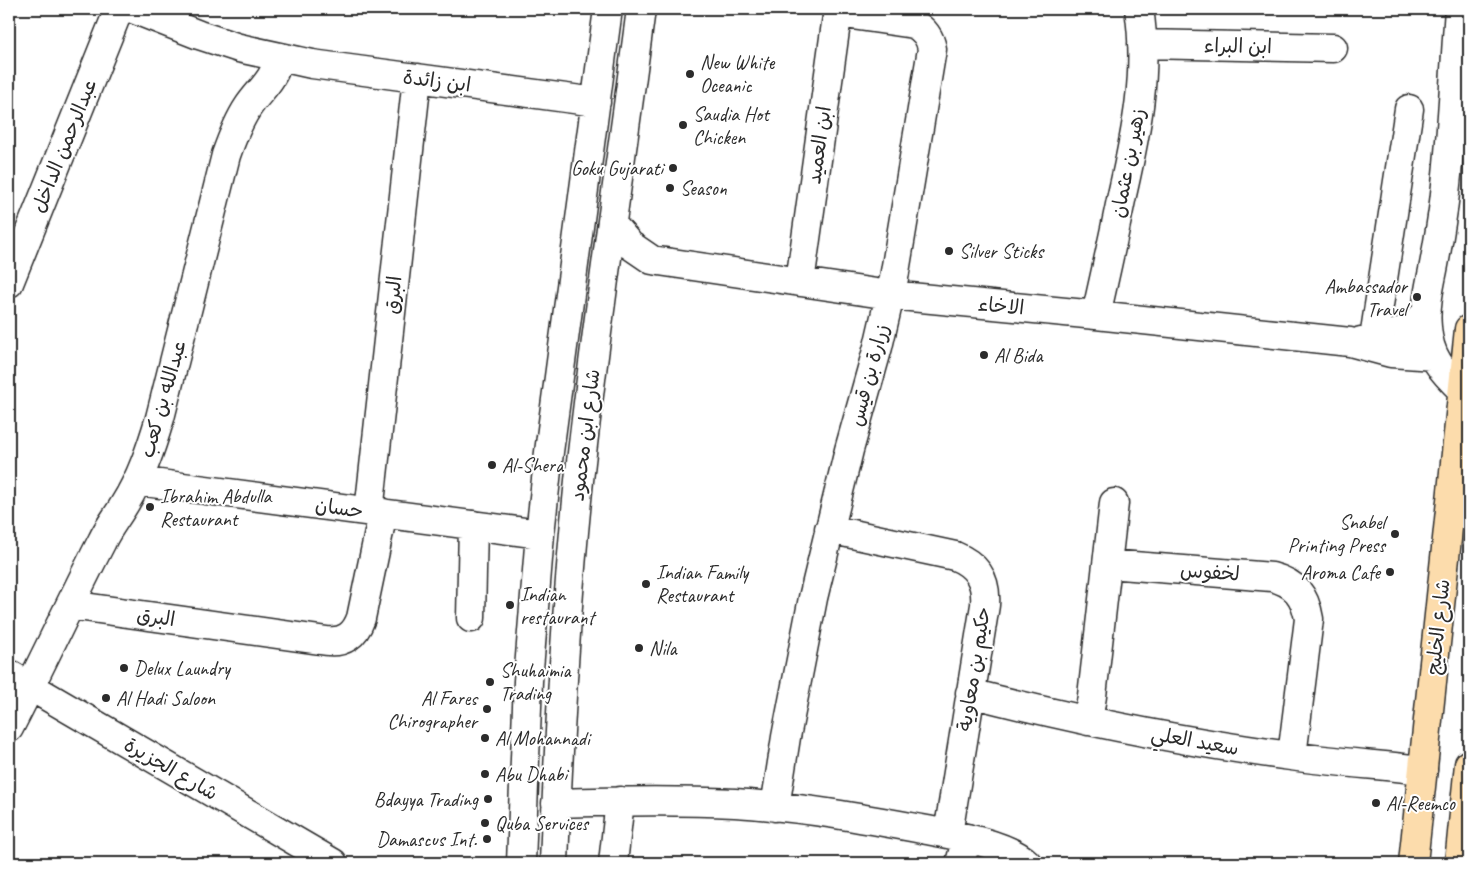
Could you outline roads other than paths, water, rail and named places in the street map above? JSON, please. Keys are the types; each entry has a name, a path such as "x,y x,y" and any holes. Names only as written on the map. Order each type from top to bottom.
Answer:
{"main road":[{"name":"شارع الخليج","path":"1413,863 1469,329"},
{"path":"1459,863 1469,764"}],"street":[{"name":"عبدالرحمن الداخل","path":"9,283 118,9"},
{"name":"ابن زائدة","path":"133,9 198,35 279,58 596,102"},
{"name":"شارع ابن محمود","path":"521,863 528,681 540,534 549,452 608,9"},
{"name":"شارع ابن محمود","path":"554,863 564,655 580,470 641,9"},
{"name":"زهير بن عثمان","path":"1096,315 1140,112 1142,44 1139,9"},
{"path":"1459,9 1448,174 1426,313 1427,328 1434,356 1446,375 1463,391"},
{"name":"ابن العميد","path":"800,282 838,11"},
{"name":"زرارة بن قيس","path":"775,807 799,667 829,529 878,347 890,295 932,49 927,34 914,24 838,11"},
{"name":"ابن البراء","path":"1142,44 1333,48"},
{"name":"عبدالله بن كعب","path":"9,728 20,680 70,605 102,541 137,481 145,463 156,433 226,155 239,122 248,106 273,76 279,58"},
{"name":"البرق","path":"70,605 327,641 342,641 354,632 361,618 376,512 417,78"},
{"path":"1362,340 1409,109"},
{"name":"الاخاء","path":"612,224 630,244 652,260 890,295 1362,340 1396,335 1418,323 1426,313"},
{"path":"604,284 627,270 652,260"},
{"name":"الاخاء","path":"1362,340 1391,352 1434,356"},
{"name":"حسان","path":"137,481 540,534"},
{"path":"1088,721 1114,503"},
{"path":"471,618 473,525"},
{"name":"حكيم بن معاوية","path":"829,529 954,556 970,564 977,571 984,587 986,596 970,693 951,841"},
{"name":"لخفوس","path":"1108,564 1272,577 1290,584 1298,591 1304,600 1309,619 1292,756"},
{"name":"شارع الجزيرة","path":"20,680 333,863"},
{"name":"سعيد العلي","path":"970,693 1088,721 1211,744 1292,756 1423,770"},
{"path":"613,863 620,801"},
{"path":"556,803 620,801 698,802 775,807 844,815 951,841 1012,853 1027,863"}],"place":[{"name":"New White Oceanic","path":"690,74"},
{"name":"Saudia Hot Chicken","path":"683,125"},
{"name":"Goku Gujarati","path":"673,168"},
{"name":"Season","path":"670,188"},
{"name":"Silver Sticks","path":"949,251"},
{"name":"Ambassador Travel","path":"1417,297"},
{"name":"Al Bida","path":"984,355"},
{"name":"Al-Shera","path":"492,465"},
{"name":"Ibrahim Abdulla Restaurant","path":"150,507"},
{"name":"Snabel Printing Press","path":"1395,534"},
{"name":"Aroma Cafe","path":"1390,572"},
{"name":"Indian Family Restaurant","path":"646,584"},
{"name":"Indian restaurant","path":"510,605"},
{"name":"Nila","path":"639,648"},
{"name":"Delux Laundry","path":"124,668"},
{"name":"Shuhaimia Trading","path":"490,682"},
{"name":"Al Hadi Saloon","path":"106,698"},
{"name":"Al Fares Chirographer","path":"487,709"},
{"name":"Al Mohannadi","path":"485,738"},
{"name":"Abu Dhabi","path":"485,774"},
{"name":"Bdayya Trading","path":"488,799"},
{"name":"Al-Reemco","path":"1376,803"},
{"name":"Quba Services","path":"485,823"},
{"name":"Damascus Int.","path":"487,839"}]}
